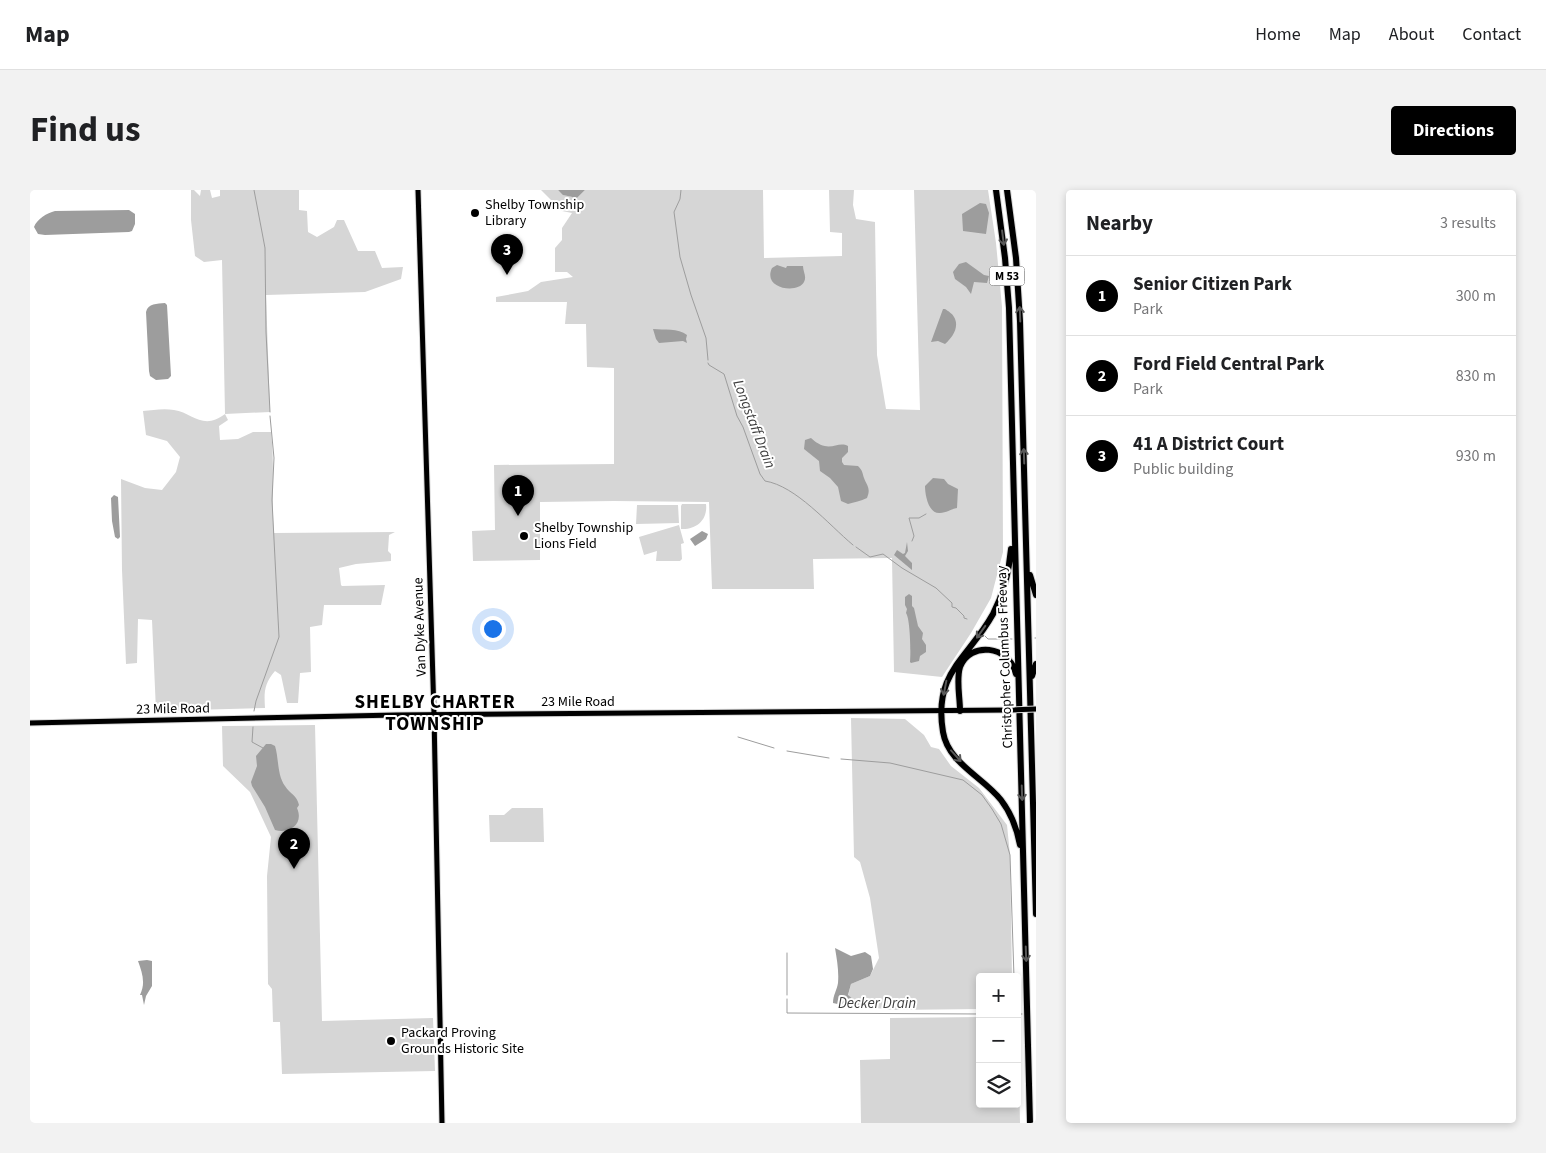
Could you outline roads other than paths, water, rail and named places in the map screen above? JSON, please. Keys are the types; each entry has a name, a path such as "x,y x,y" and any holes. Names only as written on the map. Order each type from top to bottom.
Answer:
{"highway":[{"name":"Christopher Columbus Freeway","path":"996,190 1006,258 1009,308 1030,1123"},
{"name":"Christopher Columbus Freeway","path":"1007,190 1013,230 1019,297 1036,914"},
{"path":"1014,520 1010,561 1003,591 981,633 947,678 944,686 942,711 943,731 946,742 952,752 997,795 1012,819 1020,845 1023,876"},
{"path":"1026,531 1030,577 1036,595"},
{"path":"960,711 958,679 960,668 964,660 974,653 993,650 1010,660 1014,668 1018,691"},
{"path":"1030,702 1032,675 1036,664"},
{"path":"1036,893 1036,900"}],"main road":[{"name":"Van Dyke Avenue","path":"418,190 434,714 442,1123"},
{"name":"23 Mile Road","path":"30,723 434,714 1036,709"}],"waterway":[{"path":"254,190 265,248 266,332 270,412"},
{"name":"Longstaff Drain","path":"681,190 680,199 674,212 680,257 706,338 708,360"},
{"name":"Longstaff Drain","path":"708,363 724,374 737,416 743,427 760,474 765,481 777,484 800,498 853,545"},
{"path":"254,711 279,637 272,500 274,458 270,416"},
{"path":"912,541 914,536 909,518 919,518 926,514"},
{"name":"Longstaff Drain","path":"856,547 870,557 883,554 902,568 936,588 952,603 952,607 956,608 967,619"},
{"name":"Longstaff Drain","path":"985,636 988,639 1012,639"},
{"path":"253,727 252,742 263,748"},
{"path":"738,737 774,748"},
{"path":"787,751 829,758"},
{"path":"841,759 890,763 963,780 982,795 1001,824 1010,855 1014,973"},
{"name":"Decker Drain","path":"787,953 787,995"},
{"name":"Decker Drain","path":"787,999 787,1013 976,1014"}],"place":[{"name":"Shelby Township Library","path":"475,213"},
{"name":"41 A District Court","path":"507,275"},
{"name":"Senior Citizen Park","path":"518,516"},
{"name":"Shelby Township Lions Field","path":"524,536"},
{"name":"Ford Field Central Park","path":"294,869"},
{"name":"Packard Proving Grounds Historic Site","path":"391,1041"}],"district":[{"name":"SHELBY CHARTER TOWNSHIP","path":"435,713"}]}
